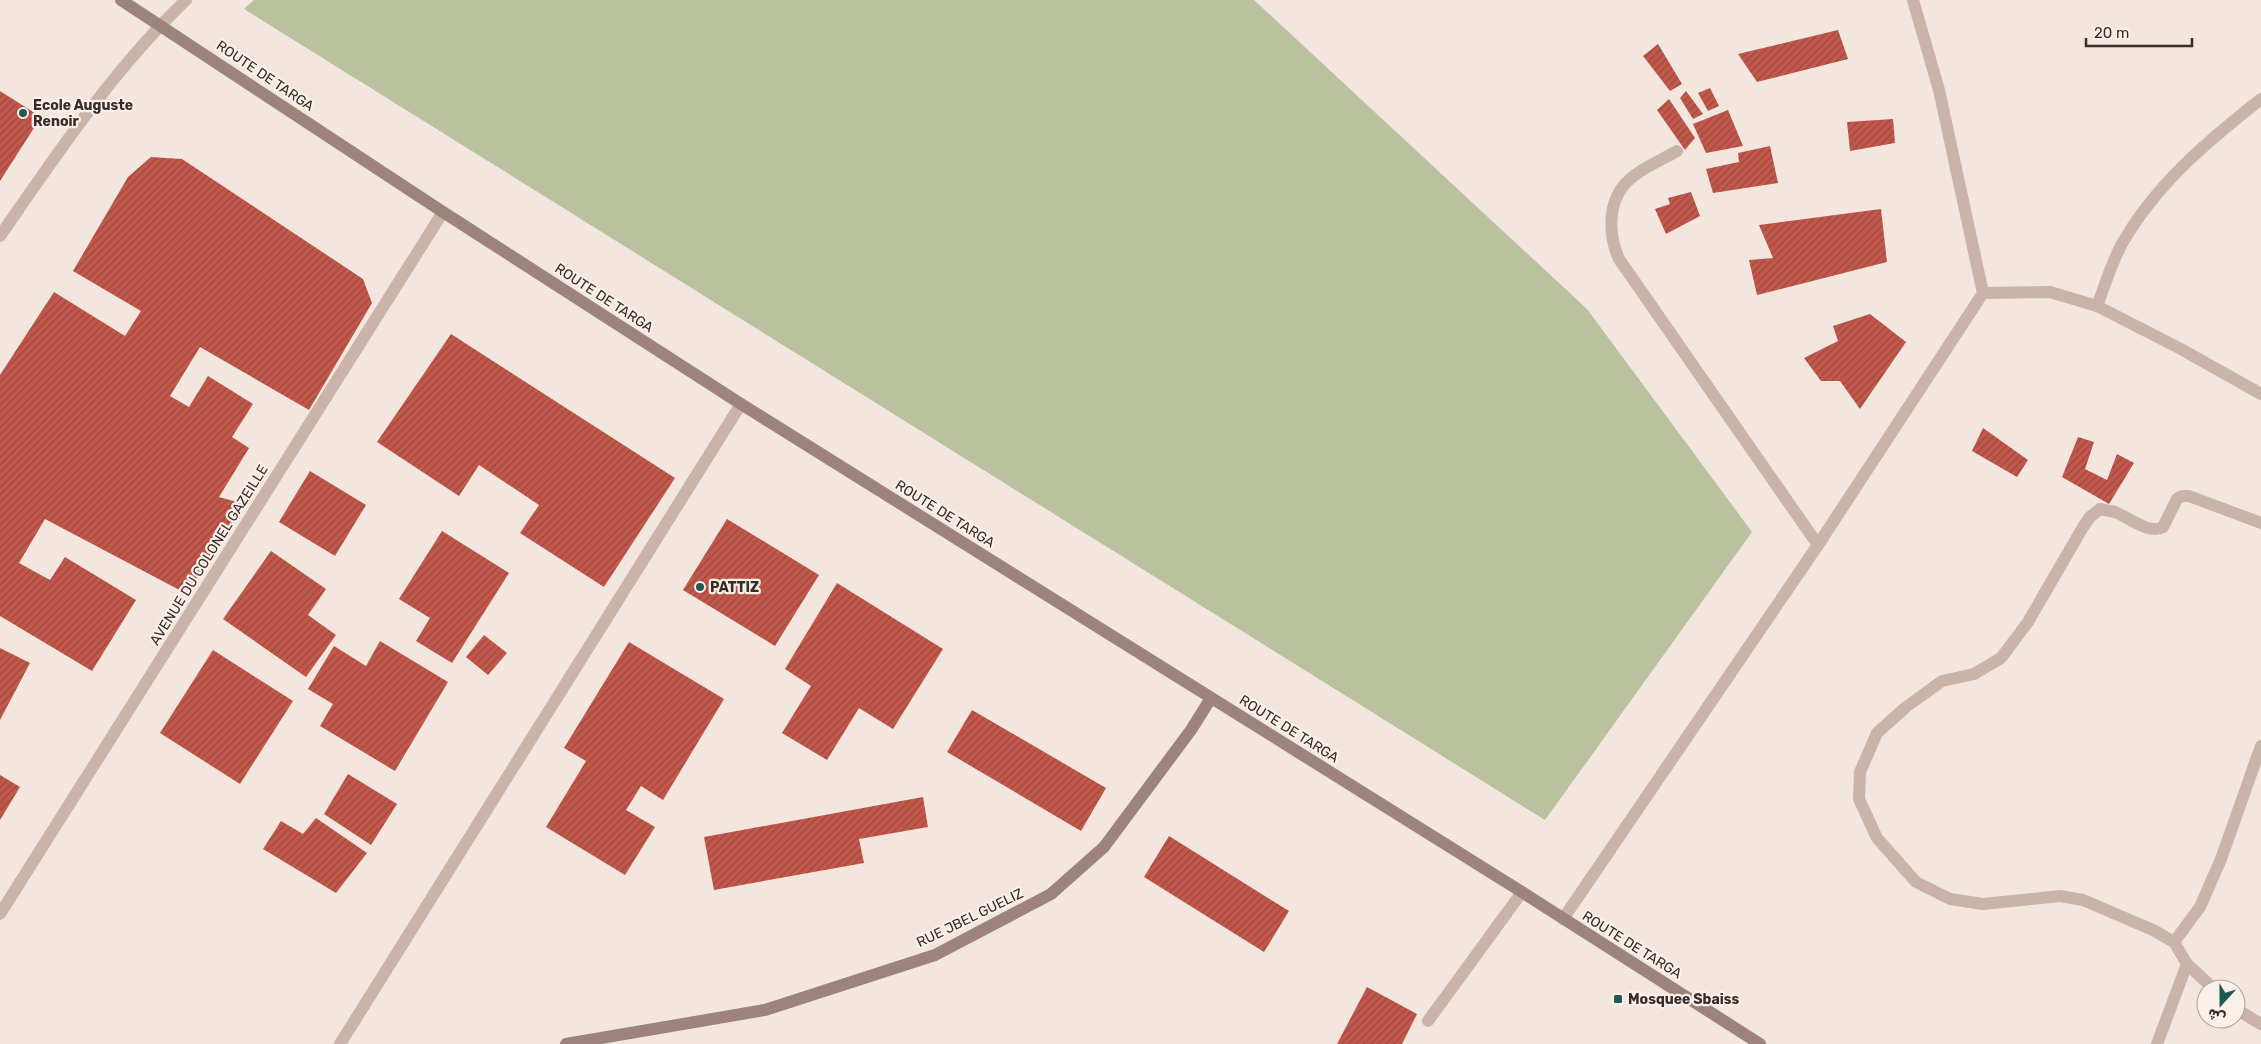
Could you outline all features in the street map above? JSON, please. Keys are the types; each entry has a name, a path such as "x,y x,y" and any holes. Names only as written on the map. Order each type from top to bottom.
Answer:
{"main road":[{"name":"ROUTE DE TARGA","path":"121,0 161,24 443,212 741,404 1522,892 1760,1044"},
{"name":"RUE JBEL GUELIZ","path":"566,1044 765,1010 935,955 1051,894 1104,847 1191,730 1211,698"}],"street":[{"path":"0,236 77,125 161,24 186,0"},
{"path":"1564,919 1818,545 1983,293 1938,90 1913,0"},
{"path":"2097,306 2122,243 2149,203 2204,145 2261,99"},
{"path":"1677,151 1624,185 1616,201 1610,227 1613,246 1619,259 1818,545"},
{"name":"AVENUE DU COLONEL GAZEILLE","path":"0,914 443,212"},
{"path":"1983,293 2050,292 2097,306 2179,348 2261,394"},
{"path":"340,1044 741,404"},
{"path":"2203,979 2187,964 2174,942 2153,930 2082,900 2060,896 1983,904 1950,899 1916,882 1877,838 1859,799 1860,772 1877,733 1906,707 1942,681 1974,674 2001,658 2028,622 2083,526 2100,509 2115,512 2150,528 2159,530 2163,527 2178,499 2182,496 2189,496 2261,523"},
{"path":"2174,942 2200,907 2221,859 2261,746"},
{"path":"1428,1021 1522,892"},
{"path":"2158,1044 2187,964"},
{"path":"2246,1015 2261,1024"}],"green space":[{"path":"254,0 1254,0 1587,309 1752,532 1545,820 244,9"}],"building":[{"path":"1838,30 1848,59 1757,82 1738,54"},
{"path":"1658,44 1682,84 1670,91 1643,56"},
{"path":"1710,88 1719,106 1708,111 1698,93"},
{"path":"0,91 41,117 0,181"},
{"path":"1686,91 1703,114 1693,119 1680,98"},
{"path":"1669,99 1695,138 1685,150 1657,110"},
{"path":"1728,110 1743,146 1706,153 1693,124"},
{"path":"1893,119 1895,143 1850,151 1847,122"},
{"path":"1770,146 1778,183 1713,193 1706,169 1739,162 1738,153"},
{"path":"151,157 182,159 363,279 372,303 309,410 200,347 170,396 189,407 208,376 253,404 232,437 249,448 219,497 244,504 187,594 45,519 19,563 50,580 65,557 136,600 92,671 0,616 0,375 54,292 125,336 141,311 73,271 128,177"},
{"path":"1691,192 1700,216 1666,234 1655,209 1670,204 1668,198"},
{"path":"1881,209 1887,262 1757,295 1749,260 1773,258 1759,225"},
{"path":"1870,314 1906,342 1860,409 1840,381 1821,381 1804,358 1838,341 1833,326"},
{"path":"451,334 675,478 604,587 520,533 539,505 479,465 459,496 377,442"},
{"path":"1983,428 2028,460 2017,477 1972,451"},
{"path":"2078,437 2094,442 2085,469 2107,480 2117,454 2134,463 2109,504 2062,477"},
{"path":"310,471 366,505 335,556 279,522"},
{"path":"727,519 819,575 775,646 683,590"},
{"path":"442,531 509,573 452,663 416,641 430,618 399,599"},
{"path":"271,551 326,589 308,615 336,635 306,677 223,619"},
{"path":"837,583 943,649 893,729 859,708 827,760 782,733 811,686 785,669"},
{"path":"484,635 507,653 488,675 466,657"},
{"path":"380,641 448,682 395,771 320,726 333,704 308,689 334,646 366,666"},
{"path":"629,642 724,699 663,800 641,786 626,810 655,827 625,875 546,827 586,761 564,748"},
{"path":"0,648 30,663 0,720"},
{"path":"213,650 293,701 240,784 160,733"},
{"path":"972,710 1106,788 1081,831 947,752"},
{"path":"348,774 397,804 371,845 324,814"},
{"path":"0,775 20,787 0,820"},
{"path":"923,797 928,827 859,839 864,863 714,890 704,837"},
{"path":"316,818 367,853 336,893 263,849 281,821 303,834"},
{"path":"1169,836 1289,911 1264,952 1144,877"},
{"path":"1367,987 1417,1014 1402,1044 1337,1044"}],"place":[{"name":"Ecole Auguste Renoir","path":"23,113"},
{"name":"PATTIZ","path":"700,587"},
{"name":"Mosquee Sbaiss","path":"1618,999"}]}
